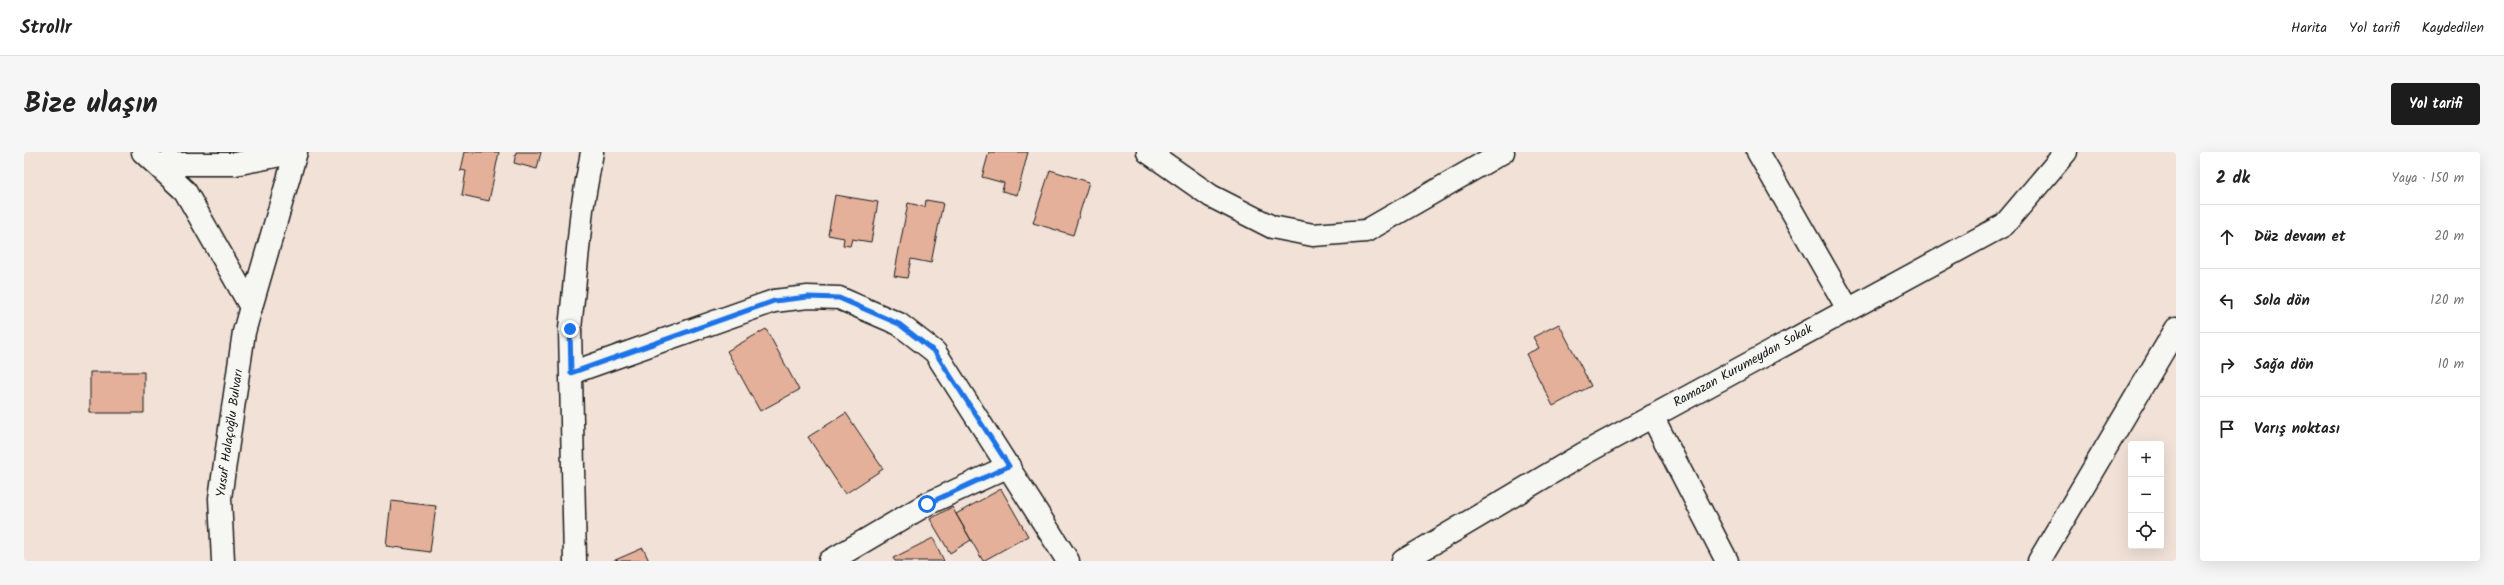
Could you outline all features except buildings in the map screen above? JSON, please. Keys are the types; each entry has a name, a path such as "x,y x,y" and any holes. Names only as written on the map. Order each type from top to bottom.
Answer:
{"street":[{"path":"150,158 235,164 296,152"},
{"name":"Yusuf Halaçoğlu Bulvarı","path":"223,561 220,498 244,332 296,152"},
{"path":"575,561 570,329 582,209 592,152"},
{"path":"1148,152 1211,196 1272,227 1313,235 1366,231 1503,152"},
{"path":"1758,152 1848,309"},
{"name":"Ramazan Kurumeydan Sokak","path":"1403,561 1652,416 2004,225 2066,152"},
{"path":"150,158 185,191 250,307"},
{"path":"571,373 774,301 808,297 839,298 899,324 935,352 1009,466 1068,561"},
{"path":"2039,561 2176,329"},
{"path":"1652,416 1727,561"},
{"path":"830,561 927,504 1009,466"}],"route":[{"path":"570,329 571,373 774,301 808,297 839,298 899,324 935,352 1009,466 927,504"}]}
